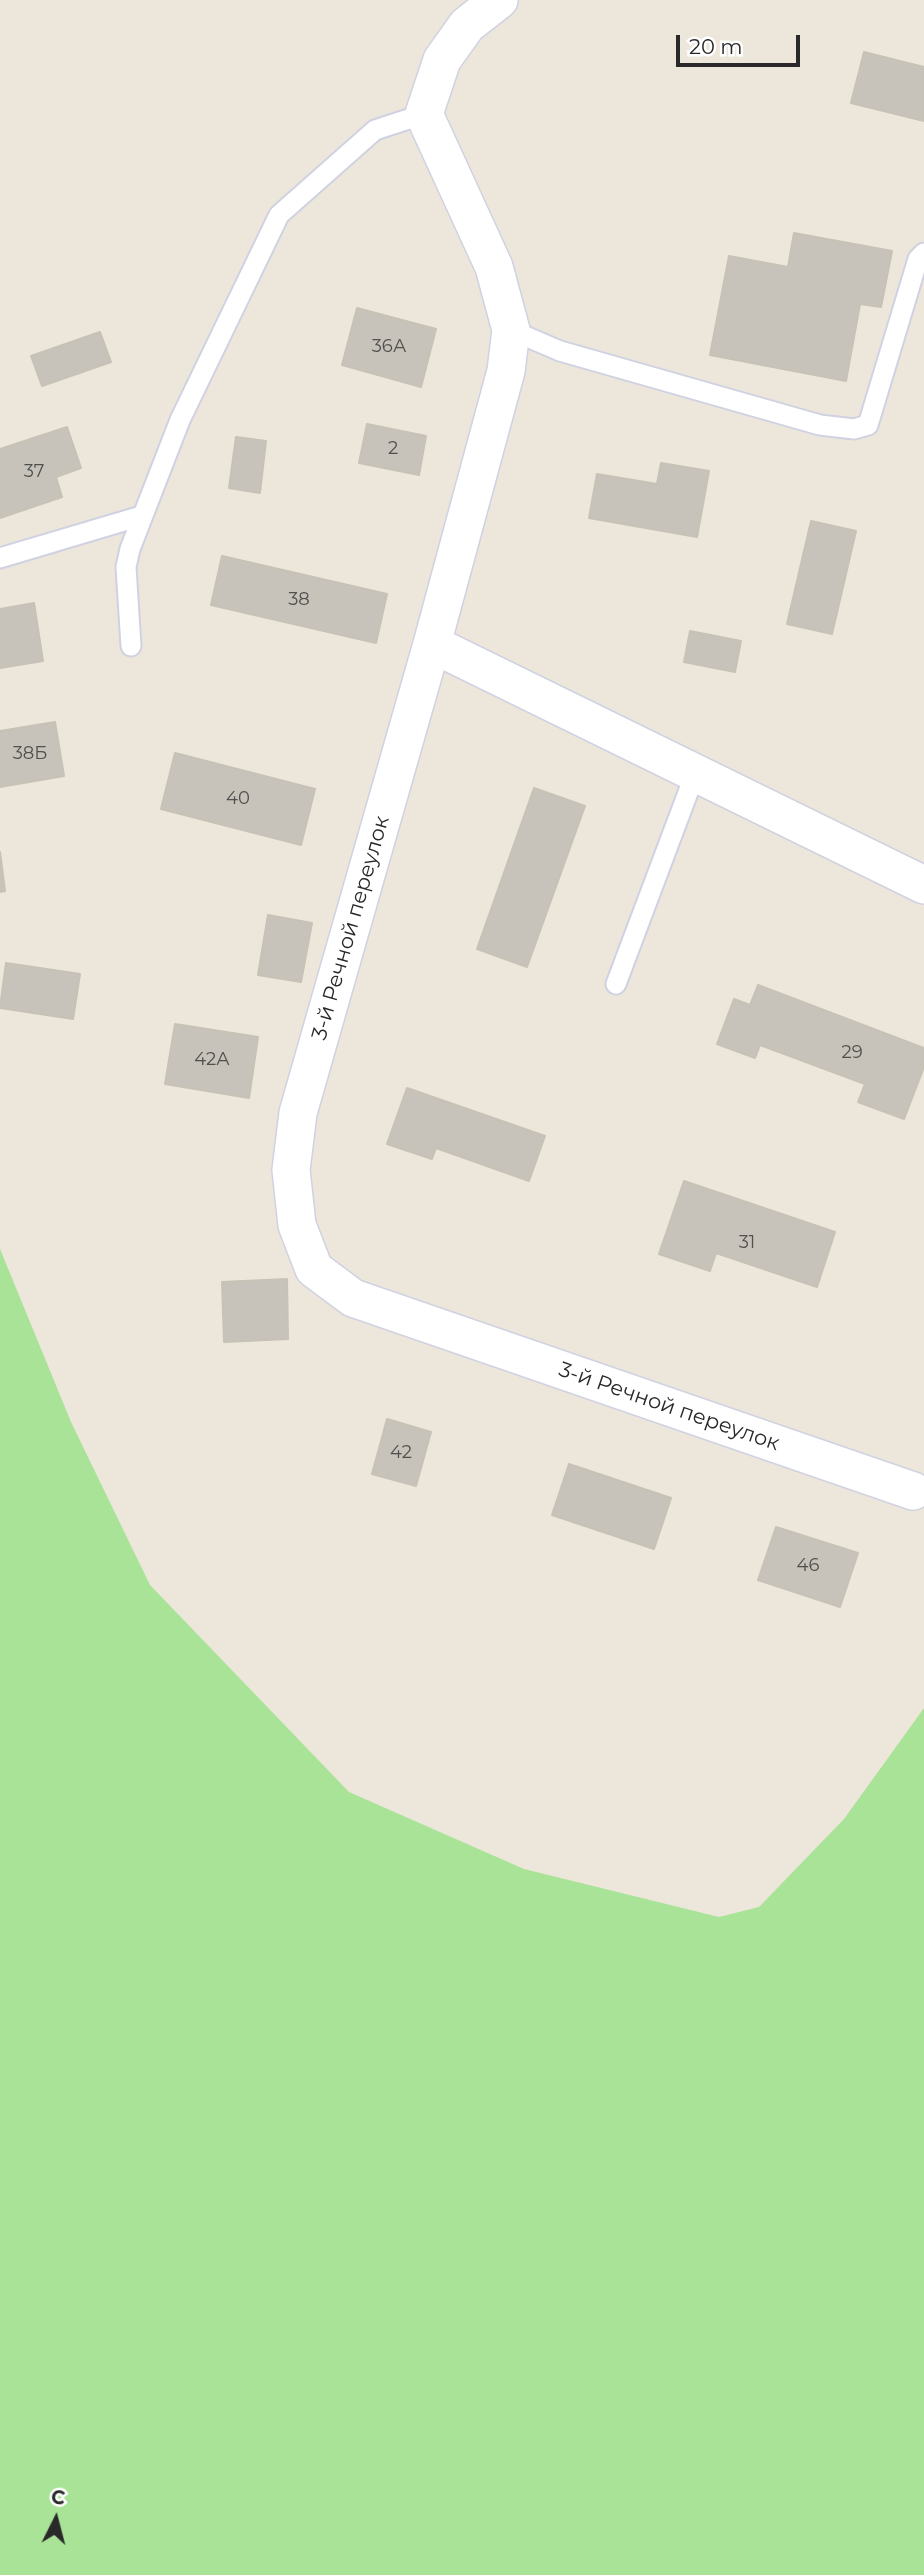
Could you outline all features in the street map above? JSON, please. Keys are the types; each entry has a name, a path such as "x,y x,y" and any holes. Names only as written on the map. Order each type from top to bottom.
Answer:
{"street":[{"path":"424,114 442,60 467,25 499,0"},
{"name":"3-й Речной переулок","path":"424,114 494,267 511,330 506,371 432,644 298,1113 291,1170 297,1225 314,1269 353,1298 913,1491"},
{"path":"432,644 924,885"}],"lane":[{"path":"131,646 126,567 141,516 180,420 279,215 375,130 424,114"},
{"path":"511,330 560,351 820,425 853,429 868,425 918,260 924,253"},
{"path":"0,558 141,516"},
{"path":"616,984 695,774"}],"green space":[{"path":"0,1249 71,1422 150,1585 349,1792 524,1869 719,1917 759,1907 844,1819 924,1708 924,2575 0,2575"}],"building":[{"path":"864,52 924,67 924,121 851,103"},
{"path":"794,233 892,251 881,307 860,304 846,381 710,355 729,256 788,267"},
{"path":"357,308 436,329 421,387 342,365"},
{"path":"100,332 111,362 42,386 31,356"},
{"path":"367,424 426,436 419,475 359,463"},
{"path":"67,427 81,468 56,477 62,497 0,518 0,449"},
{"path":"236,437 266,441 260,493 229,488"},
{"path":"661,463 709,471 697,537 589,518 597,474 657,484"},
{"path":"811,521 856,531 832,634 787,624"},
{"path":"222,556 387,594 376,643 211,605"},
{"path":"34,603 43,661 0,668 0,609"},
{"path":"690,631 741,641 735,672 684,662"},
{"path":"55,722 64,776 0,787 0,731"},
{"path":"175,753 315,789 301,845 161,809"},
{"path":"534,788 585,806 527,967 477,949"},
{"path":"0,852 5,891 0,892"},
{"path":"268,915 312,923 301,982 258,975"},
{"path":"6,963 80,974 73,1019 0,1008"},
{"path":"758,985 924,1048 924,1067 904,1119 858,1102 865,1084 760,1045 755,1058 717,1044 734,999 750,1005"},
{"path":"175,1024 258,1037 249,1098 165,1084"},
{"path":"407,1088 545,1136 529,1181 436,1148 432,1159 387,1144"},
{"path":"684,1181 835,1232 817,1287 716,1253 710,1271 659,1254"},
{"path":"287,1279 288,1339 224,1342 222,1282"},
{"path":"387,1419 431,1432 416,1486 372,1474"},
{"path":"569,1464 671,1498 654,1549 552,1515"},
{"path":"776,1527 858,1553 840,1607 758,1580"}]}
